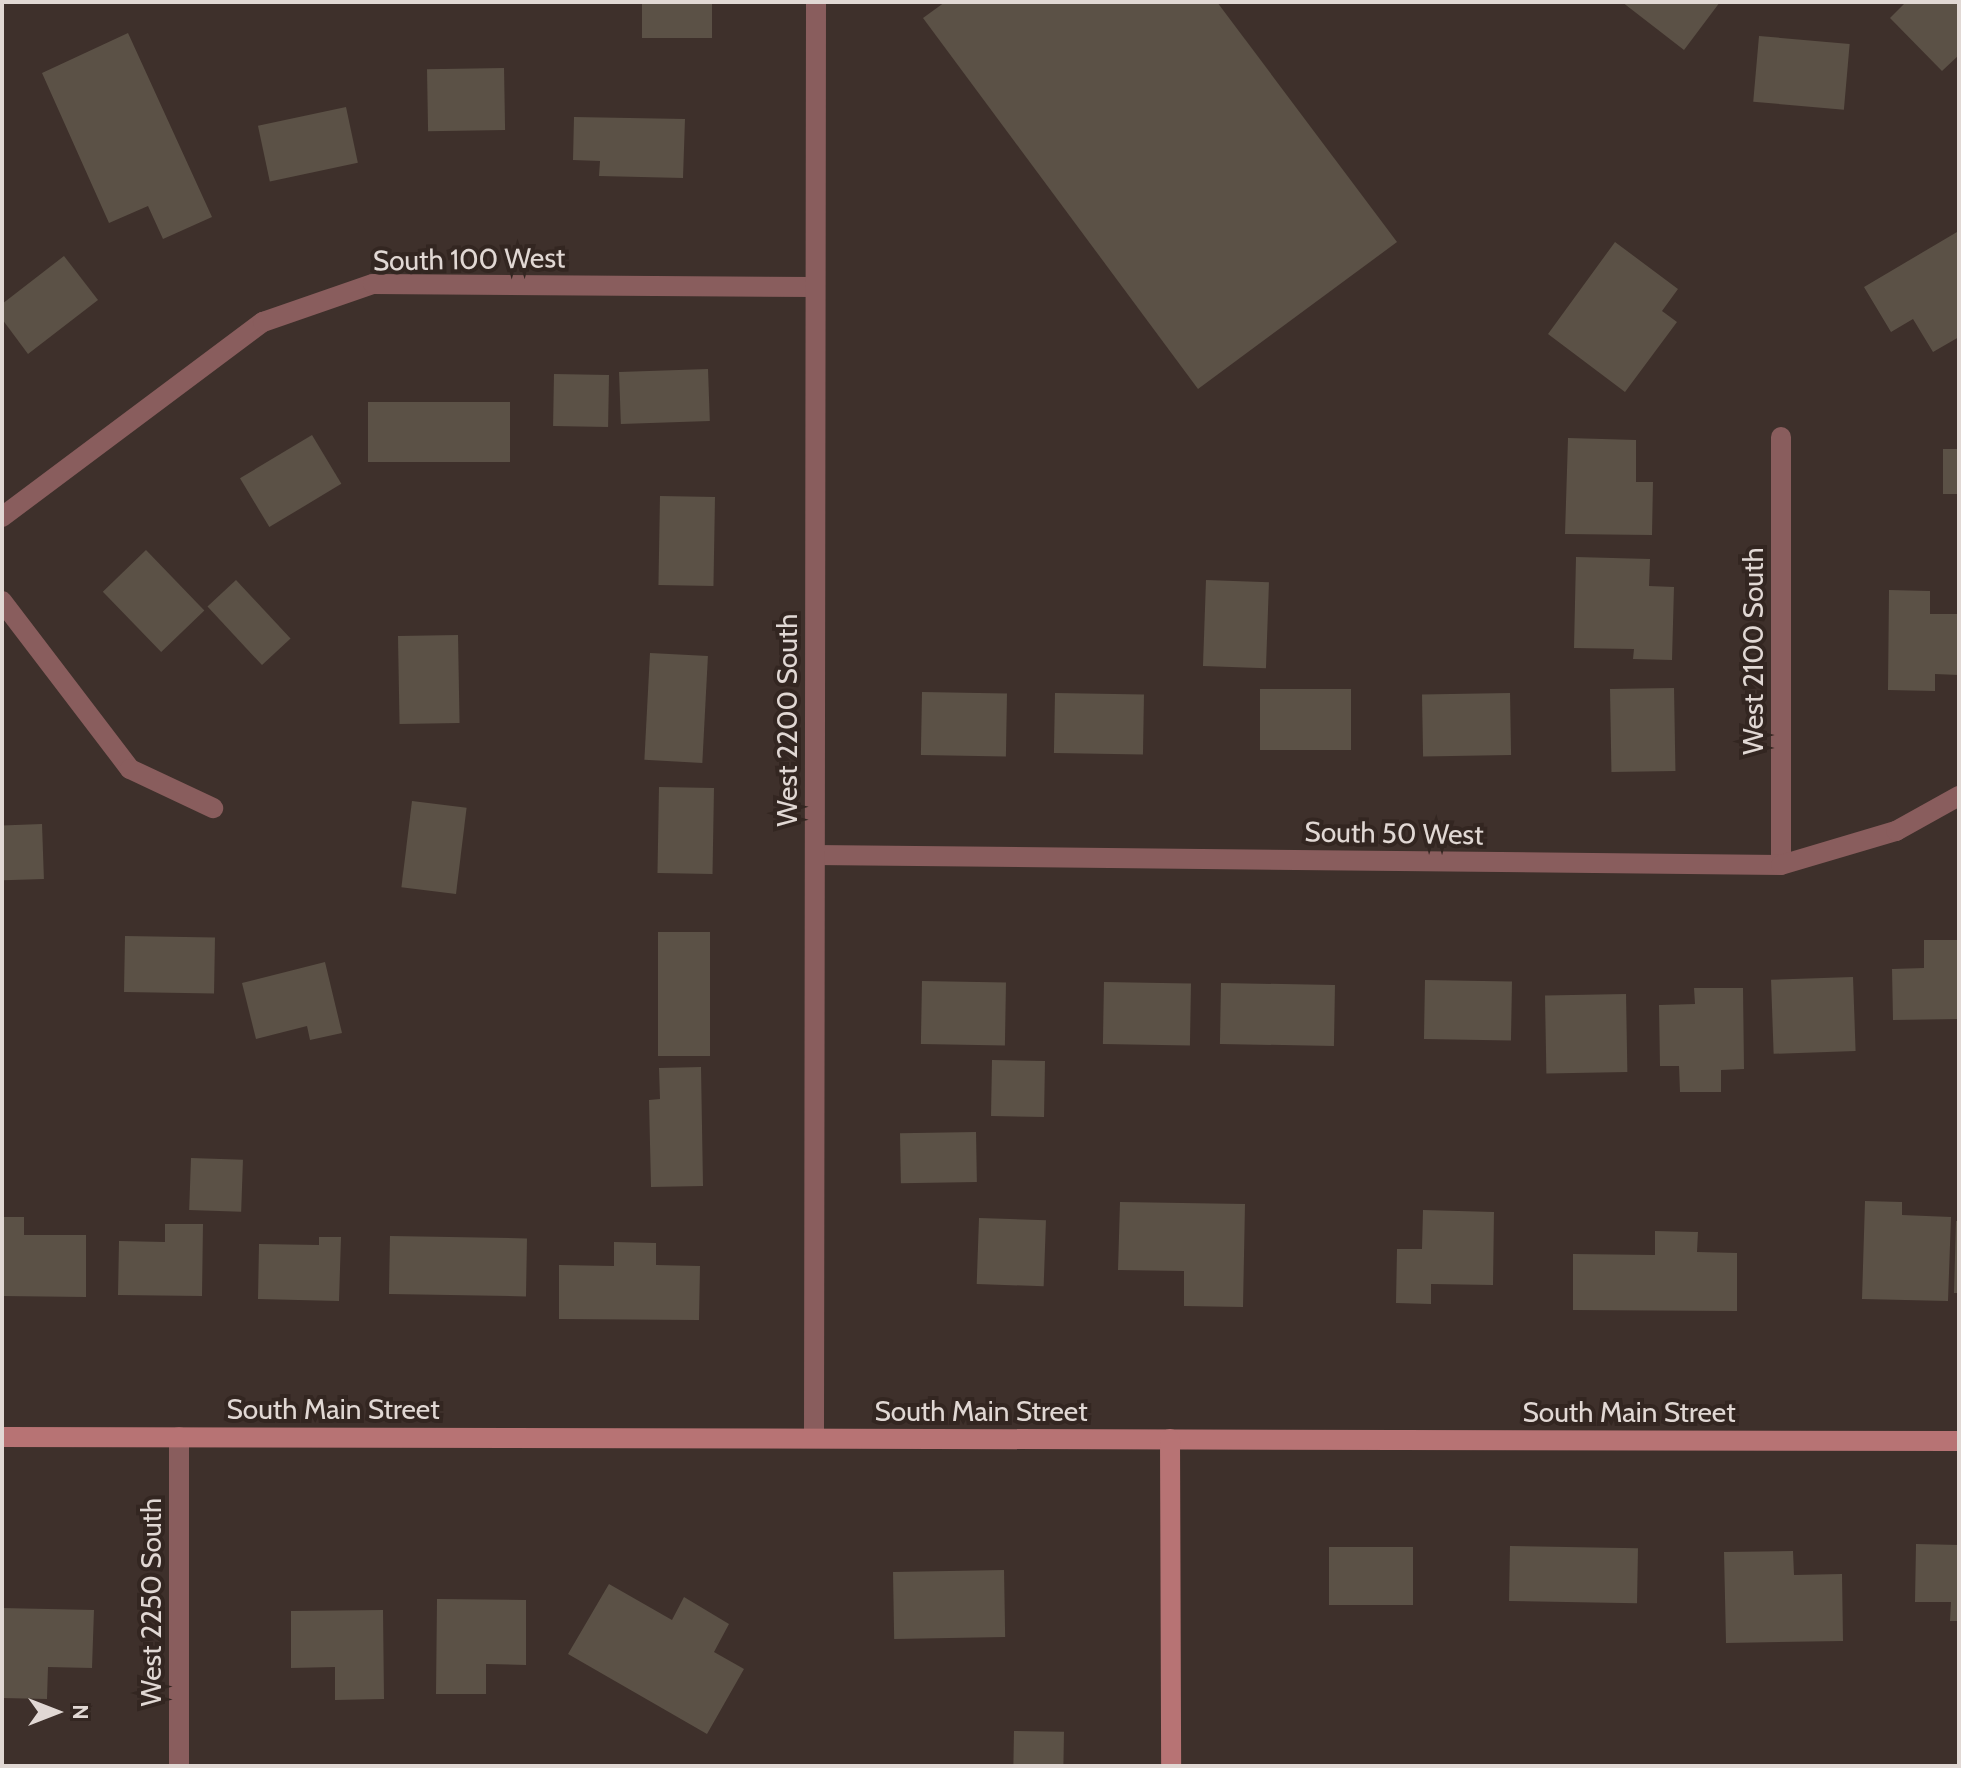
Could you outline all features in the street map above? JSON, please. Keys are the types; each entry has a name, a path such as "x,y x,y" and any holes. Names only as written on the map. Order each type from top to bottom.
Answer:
{"street":[{"name":"West 2200 South","path":"814,1438 816,2"},
{"name":"South 100 West","path":"2,517 263,322 373,284 814,287"},
{"name":"West 2100 South","path":"1781,437 1781,865"},
{"path":"2,601 130,769 213,808"},
{"name":"South 50 West","path":"815,855 1781,865 1896,831 1959,796"},
{"name":"South Main Street","path":"2,1437 1959,1441"},
{"name":"West 2250 South","path":"179,1437 179,1766"},
{"path":"1170,1439 1171,1766"}],"building":[{"path":"642,2 712,2 712,38 642,38"},
{"path":"945,2 1217,2 1397,242 1198,389 923,18"},
{"path":"1622,2 1720,2 1684,50"},
{"path":"1906,2 1959,2 1959,55 1942,71 1890,18"},
{"path":"128,33 212,217 163,239 148,206 109,223 42,73"},
{"path":"1759,36 1850,44 1844,110 1753,102"},
{"path":"504,68 505,130 428,131 427,69"},
{"path":"346,107 358,163 270,181 258,126"},
{"path":"574,117 685,119 683,178 599,176 600,161 573,160"},
{"path":"1957,232 1959,337 1933,352 1913,319 1891,332 1864,287"},
{"path":"1615,242 1678,289 1662,311 1677,322 1625,392 1548,334"},
{"path":"64,256 98,300 28,354 2,319 2,304"},
{"path":"708,369 710,421 621,424 619,372"},
{"path":"554,374 609,375 608,427 553,426"},
{"path":"368,402 510,402 510,462 368,462"},
{"path":"312,435 341,484 269,527 240,478"},
{"path":"1568,438 1636,440 1636,482 1653,482 1652,535 1565,534"},
{"path":"1943,449 1959,449 1959,494 1943,494"},
{"path":"660,496 715,497 713,586 658,585"},
{"path":"146,550 204,610 161,652 103,592"},
{"path":"1576,557 1650,559 1649,586 1674,587 1672,660 1633,659 1634,649 1574,648"},
{"path":"236,580 291,639 262,665 207,607"},
{"path":"1206,580 1269,582 1266,668 1203,666"},
{"path":"1889,590 1930,591 1930,614 1959,614 1959,675 1935,674 1935,691 1888,690"},
{"path":"458,635 460,723 400,724 398,636"},
{"path":"650,653 708,656 702,763 644,760"},
{"path":"1674,688 1675,771 1611,772 1610,689"},
{"path":"1260,689 1351,689 1351,750 1260,750"},
{"path":"922,692 1007,693 1006,756 921,755"},
{"path":"1055,693 1144,695 1143,755 1054,753"},
{"path":"1510,693 1511,755 1423,757 1422,695"},
{"path":"659,787 714,788 712,874 657,873"},
{"path":"412,801 467,808 456,894 401,887"},
{"path":"42,824 44,879 4,880 2,825"},
{"path":"658,932 710,932 710,1056 658,1056"},
{"path":"125,936 215,938 214,994 124,992"},
{"path":"1924,940 1959,940 1959,1019 1893,1020 1892,969 1924,968"},
{"path":"325,962 342,1033 310,1040 307,1026 256,1039 242,983"},
{"path":"1853,977 1856,1051 1774,1054 1771,980"},
{"path":"1425,980 1512,982 1511,1041 1424,1039"},
{"path":"922,981 1006,982 1005,1045 921,1044"},
{"path":"1104,982 1191,984 1190,1046 1103,1044"},
{"path":"1221,983 1335,985 1334,1046 1220,1044"},
{"path":"1694,988 1743,988 1744,1069 1721,1070 1721,1092 1680,1092 1679,1066 1660,1066 1659,1005 1695,1004"},
{"path":"1626,994 1627,1072 1546,1073 1545,995"},
{"path":"992,1060 1045,1061 1044,1117 991,1116"},
{"path":"701,1067 703,1186 651,1187 649,1100 660,1099 659,1068"},
{"path":"976,1132 977,1182 901,1183 900,1133"},
{"path":"191,1158 243,1160 241,1212 189,1210"},
{"path":"1865,1201 1902,1202 1902,1215 1951,1217 1948,1301 1862,1299"},
{"path":"1120,1202 1245,1204 1243,1307 1184,1306 1184,1271 1118,1270"},
{"path":"1423,1210 1494,1212 1493,1285 1431,1284 1431,1304 1396,1303 1397,1249 1422,1249"},
{"path":"2,1217 24,1217 24,1235 86,1235 86,1297 2,1296"},
{"path":"979,1218 1046,1220 1044,1286 977,1284"},
{"path":"1956,1221 1959,1221 1959,1293 1954,1293"},
{"path":"165,1224 203,1224 202,1296 118,1295 119,1241 165,1242"},
{"path":"1655,1231 1698,1232 1697,1252 1737,1253 1737,1311 1573,1310 1573,1254 1655,1255"},
{"path":"390,1236 527,1238 526,1296 389,1294"},
{"path":"319,1237 341,1237 339,1301 258,1299 259,1244 319,1245"},
{"path":"614,1242 656,1243 656,1265 700,1266 699,1320 559,1319 559,1265 614,1266"},
{"path":"1916,1544 1959,1545 1959,1621 1950,1621 1951,1602 1915,1602"},
{"path":"1510,1546 1638,1548 1637,1603 1509,1601"},
{"path":"1329,1547 1413,1547 1413,1605 1329,1605"},
{"path":"1793,1551 1794,1575 1842,1574 1843,1641 1726,1643 1724,1552"},
{"path":"1004,1570 1005,1637 894,1639 893,1572"},
{"path":"609,1584 672,1620 684,1597 729,1624 714,1652 744,1669 707,1734 568,1654"},
{"path":"437,1599 526,1600 526,1665 486,1664 486,1694 436,1694"},
{"path":"2,1608 94,1610 92,1668 48,1667 47,1699 2,1698"},
{"path":"383,1610 384,1699 335,1700 335,1667 291,1668 291,1611"},
{"path":"1014,1731 1064,1732 1063,1766 1013,1766"}]}
